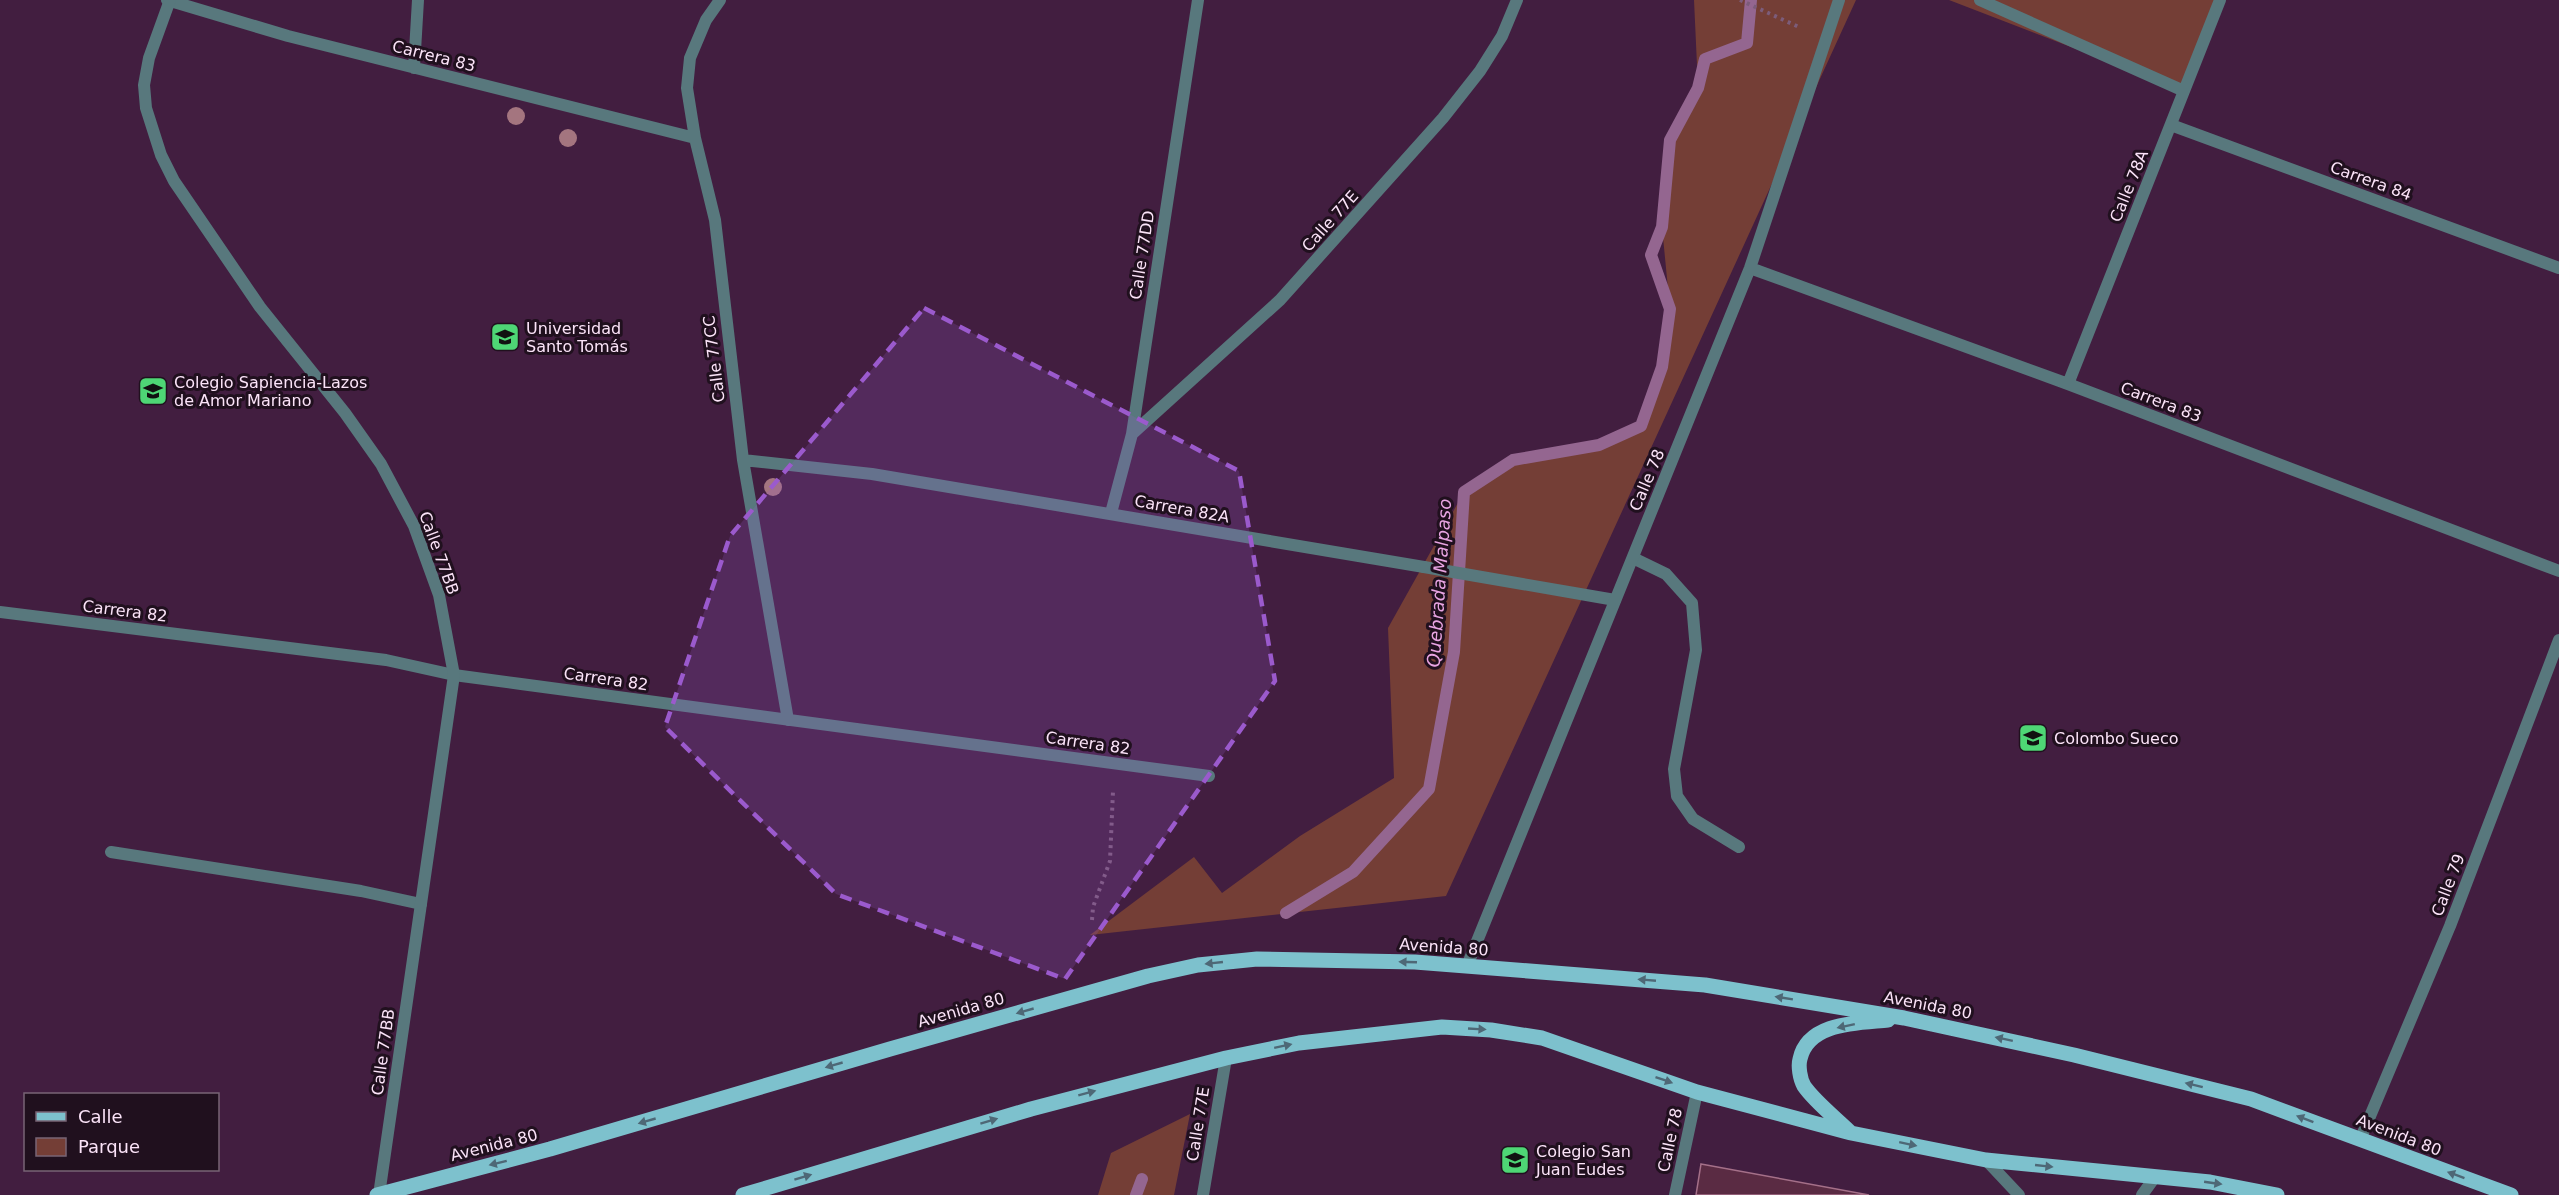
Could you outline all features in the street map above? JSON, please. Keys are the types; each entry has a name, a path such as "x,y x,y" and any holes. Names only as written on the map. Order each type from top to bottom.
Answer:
{"main road":[{"name":"Avenida 80","path":"378,1195 550,1149 890,1049 1198,965 1257,959 1415,962 1705,985 1904,1018 2074,1054 2251,1099 2511,1195"},
{"path":"1851,1133 1803,1085 1799,1065 1802,1052 1810,1038 1827,1030 1904,1018"},
{"path":"743,1195 1031,1109 1226,1058 1299,1043 1442,1027 1491,1030 1542,1038 1697,1092 1851,1133 1986,1160 2211,1182 2277,1195"}],"street":[{"name":"Carrera 83","path":"169,0 288,36 695,138"},
{"name":"Calle 77BB","path":"169,0 149,57 144,85 146,108 161,154 174,181 260,307 345,413 381,464 414,526 439,595 454,675 378,1195"},
{"path":"414,68 418,0"},
{"name":"Calle 77CC","path":"720,0 706,20 690,58 687,88 695,138 715,220 742,460 788,720"},
{"name":"Calle 77DD","path":"1111,513 1132,434 1198,0"},
{"name":"Calle 77E","path":"1132,434 1280,300 1443,118 1480,71 1502,36 1517,0"},
{"name":"Calle 78","path":"1467,966 1750,268 1839,0"},
{"path":"1980,0 2184,91"},
{"name":"Calle 78A","path":"2068,384 2220,0"},
{"name":"Carrera 84","path":"2171,125 2559,268"},
{"name":"Carrera 83","path":"1750,268 2068,384 2559,571"},
{"name":"Carrera 82A","path":"742,460 872,474 1615,600"},
{"path":"1633,558 1665,574 1692,603 1696,650 1674,769 1677,796 1693,819 1739,847"},
{"name":"Carrera 82","path":"0,612 386,660 454,675 1209,776"},
{"name":"Calle 79","path":"2360,1140 2450,926 2559,640"},
{"path":"111,852 361,891 421,904"},
{"name":"Calle 77E","path":"1203,1195 1226,1058"},
{"name":"Calle 78","path":"1676,1195 1697,1092"},
{"path":"1986,1160 2019,1195"},
{"path":"2142,1195 2155,1177"}],"path":[{"path":"1742,1 1770,15"},
{"path":"1092,920 1094,907 1110,861 1111,807 1116,764"}],"highlighted area":[{"path":"924,308 1239,471 1275,681 1065,979 836,894 665,727 730,536"}],"green space":[{"path":"1694,0 1856,0 1446,896 1090,935 1194,857 1222,893 1300,836 1394,778 1388,628 1464,492 1513,460 1599,445 1641,426 1662,367 1670,309 1662,227 1670,140 1698,87"},
{"path":"1949,0 2219,0 2180,89"},
{"path":"1190,1114 1174,1195 1098,1195 1111,1153"}],"building":[{"path":"1701,1164 1869,1195 1696,1195"}],"waterway":[{"name":"Quebrada Malpaso","path":"1286,913 1353,872 1429,789 1454,652 1464,492 1513,460 1599,445 1641,426 1662,367 1670,309 1651,255 1662,227 1670,140 1698,88 1705,59 1747,43 1751,0"},
{"name":"Quebrada Malpaso","path":"1136,1195 1142,1179"}],"place":[{"name":"Universidad Santo Tomás","path":"505,337"},
{"name":"Colegio Sapiencia-Lazos de Amor Mariano","path":"153,391"},
{"name":"Colombo Sueco","path":"2033,738"},
{"name":"Colegio San Juan Eudes","path":"1515,1160"}]}
